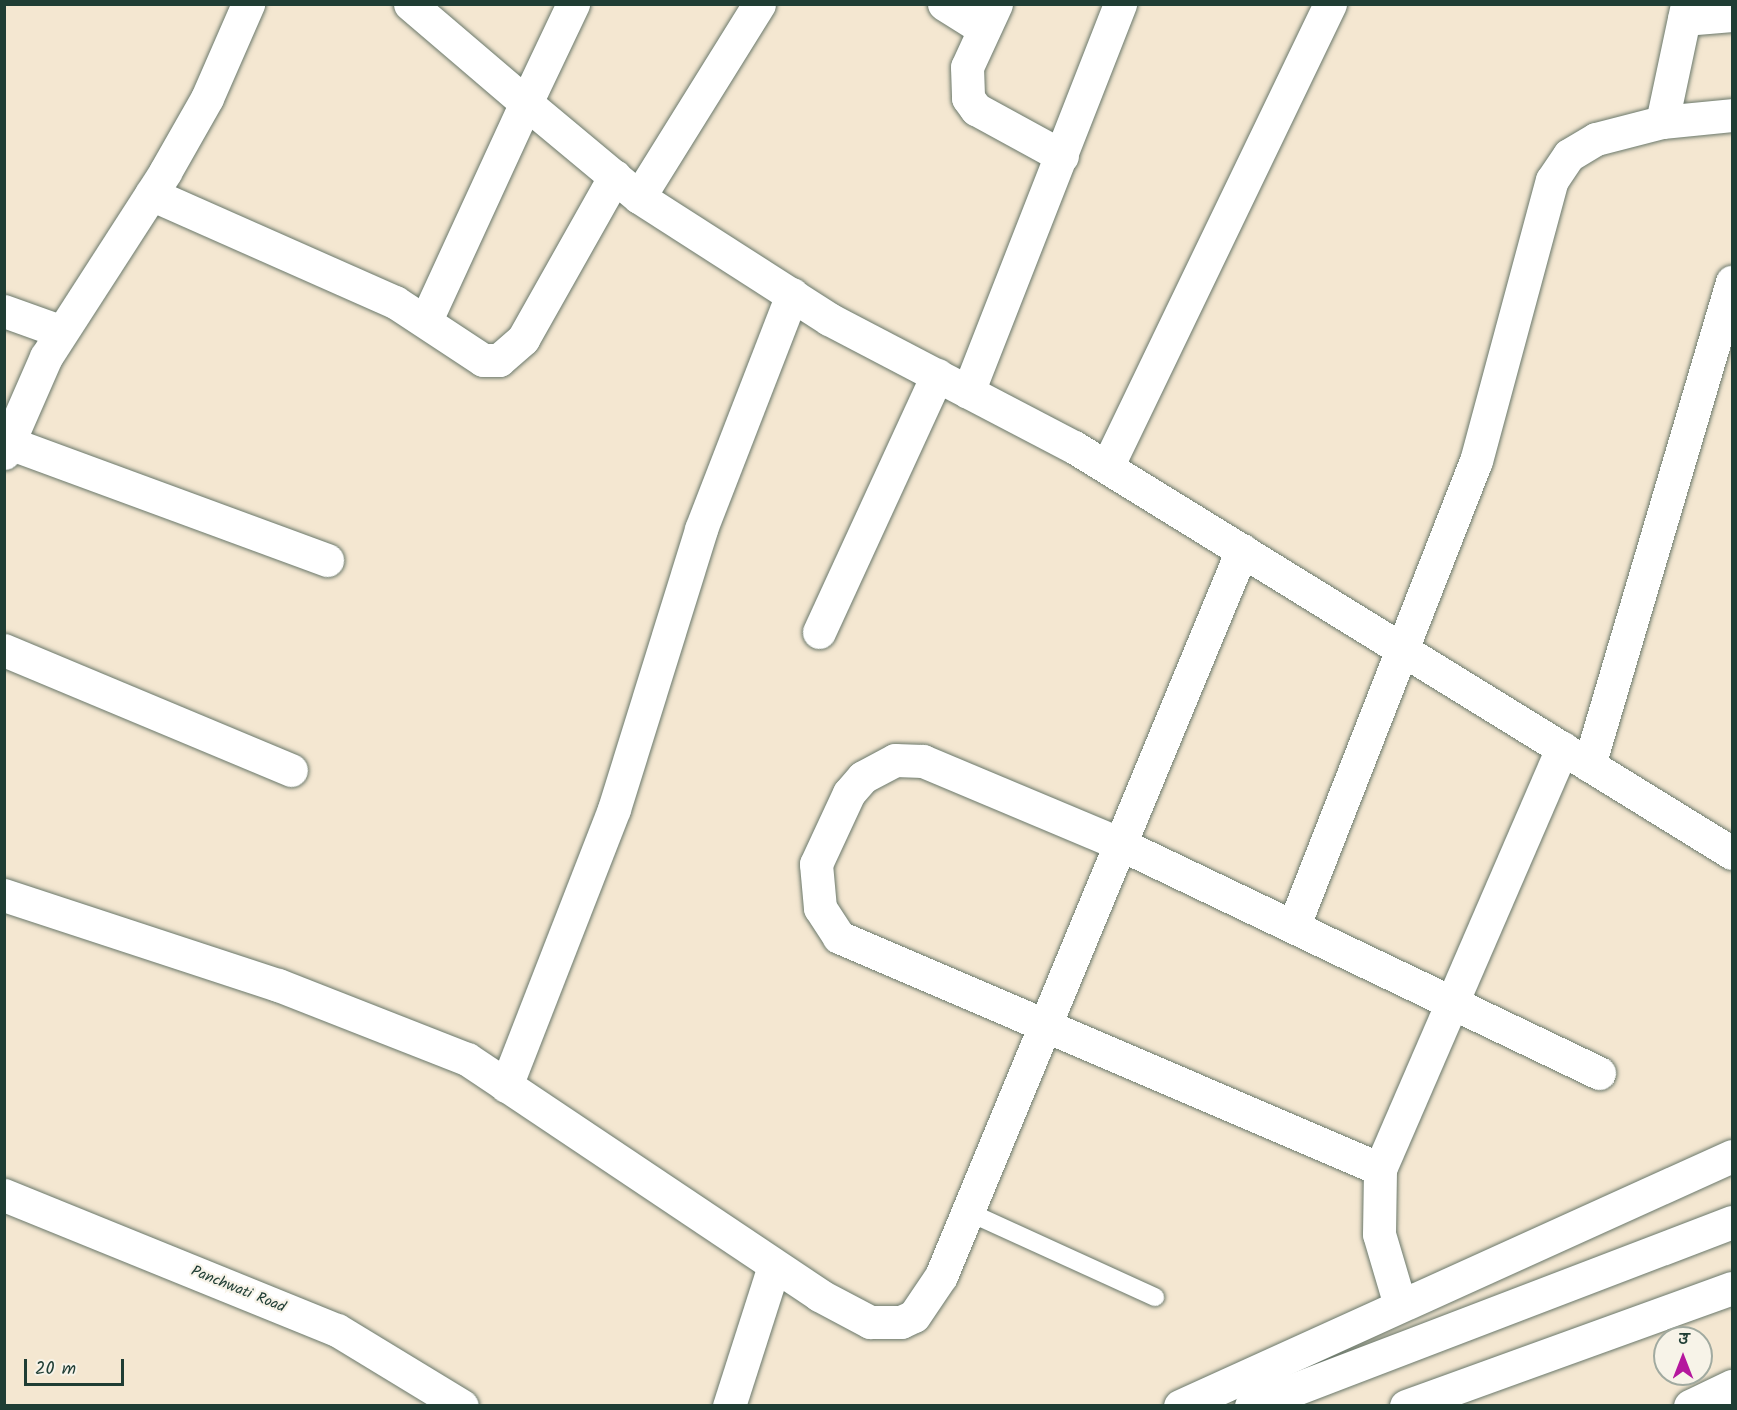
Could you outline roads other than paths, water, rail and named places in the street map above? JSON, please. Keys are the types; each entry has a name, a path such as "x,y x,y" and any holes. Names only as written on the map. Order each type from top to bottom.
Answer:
{"street":[{"path":"248,4 207,98 151,194 60,331 7,448 327,560"},
{"path":"410,4 639,197 792,294 1107,467 1732,853"},
{"path":"426,320 573,4"},
{"path":"639,197 759,4"},
{"path":"944,4 990,17 967,67 968,98 976,109 1062,156"},
{"path":"968,392 1120,4"},
{"path":"1107,467 1330,4"},
{"path":"1662,122 1685,12 1732,15"},
{"path":"1294,925 1404,650 1476,461 1552,180 1569,155 1596,139 1662,122 1732,115"},
{"path":"151,194 426,320 483,360 513,352 615,176"},
{"path":"1589,765 1732,282"},
{"path":"506,1086 614,809 701,529 792,294"},
{"path":"4,311 60,331"},
{"path":"819,632 937,375"},
{"path":"4,895 278,985 467,1059 774,1266 870,1322 901,1322 914,1316 937,1284 964,1209 1120,844 1242,550"},
{"path":"4,650 291,770"},
{"path":"1400,1305 1379,1234 1380,1169 1562,748"},
{"path":"1380,1169 839,937 820,908 816,864 849,794 863,777 895,760 923,761 1120,844 1454,1000 1599,1073"},
{"path":"1180,1406 1732,1156"},
{"name":"Panchwati Road","path":"4,1195 337,1330 462,1406"},
{"path":"1251,1406 1732,1222"},
{"path":"729,1406 774,1266"},
{"path":"1406,1406 1732,1288"},
{"path":"1690,1406 1732,1386"}],"lane":[{"path":"964,1209 1155,1297"}]}
